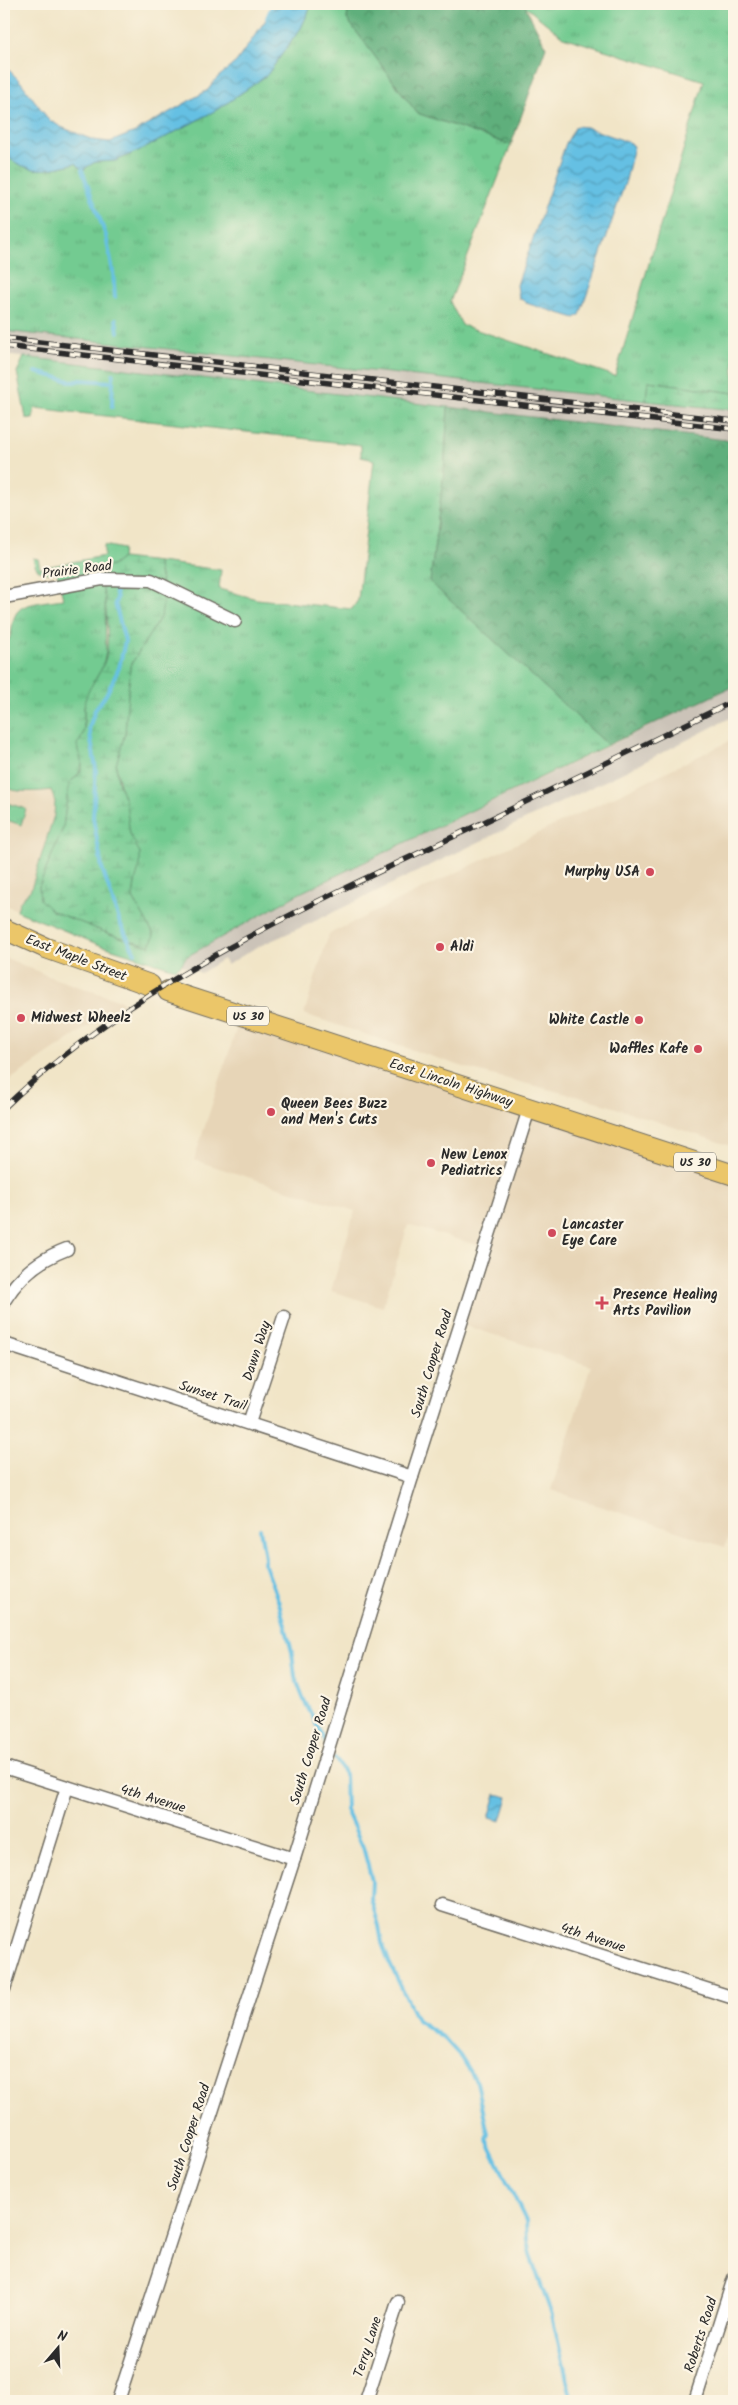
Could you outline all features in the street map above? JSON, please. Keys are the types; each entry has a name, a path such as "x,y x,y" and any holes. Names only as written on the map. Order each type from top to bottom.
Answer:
{"main road":[{"name":"East Maple Street","path":"4,929 46,948 159,988"},
{"name":"East Lincoln Highway","path":"159,988 734,1175"}],"street":[{"name":"Prairie Road","path":"4,597 102,579 151,580 235,621"},
{"name":"South Cooper Road","path":"118,2401 294,1859 412,1476 529,1109"},
{"path":"4,1301 13,1286 46,1257 68,1249"},
{"name":"Dawn Way","path":"249,1424 284,1317"},
{"name":"Sunset Trail","path":"4,1344 412,1476"},
{"name":"4th Avenue","path":"4,1767 294,1859"},
{"path":"4,1989 67,1787"},
{"name":"4th Avenue","path":"442,1905 734,1998"},
{"name":"Roberts Road","path":"695,2401 734,2278"},
{"name":"Terry Lane","path":"366,2401 398,2302"}],"shaded area":[{"path":"4,325 734,410 734,441 4,355"},
{"path":"734,686 734,716 634,767 311,923 255,948 227,965 223,959 201,973 181,965 186,957 300,893"},
{"path":"734,739 734,1147 595,1101 476,1071 304,1014 329,934"},
{"path":"4,772 66,790 27,915 4,904"},
{"path":"4,957 53,978 124,1002 4,1084"},
{"path":"240,1018 734,1179 734,1520 725,1547 551,1490 591,1366 463,1325 480,1246 408,1225 383,1307 331,1291 355,1211 194,1160"}],"green space":[{"path":"312,4 349,4 347,19 417,113 511,145 450,302 462,325 615,376 704,81 563,37 522,4 734,4 734,393 648,381 646,401 4,331 4,155 31,168 56,168 76,163 82,170 95,162 115,161 147,147 220,108 267,75 301,28"},
{"path":"349,4 524,4 546,47 511,145 417,113 347,19"},
{"path":"24,357 448,407 444,472 430,582 608,745 300,893 186,957 181,965 175,969 97,944 17,911 19,903 31,889 54,815 55,802 51,790 34,792 4,787 4,645 10,637 15,615 23,607 63,599 57,572 48,573 38,570 33,558 38,559 40,568 104,556 104,545 123,549 122,558 112,566 103,568 100,579 105,599 106,653 102,668 94,682 84,708 84,734 78,749 82,764 81,768 77,776 69,783 63,828 39,887 52,911 110,934 150,946 154,935 133,898 135,882 130,834 116,765 125,733 130,666 161,616 162,585 158,567 159,562 221,570 219,589 257,599 352,609 358,600 374,460 361,457 361,445 35,408 33,419 26,418 17,372"},
{"path":"648,381 734,393 734,410 646,401"},
{"path":"448,407 734,441 734,686 608,745 430,582 444,472"},
{"path":"122,558 159,562 158,567 164,598 161,616 130,666 125,733 116,765 118,781 126,803 130,834 140,853 140,865 133,898 154,935 150,946 110,934 52,911 40,900 39,887 63,828 69,783 82,769 77,744 81,739 84,729 85,700 106,658 107,626 101,581 103,568 112,566"},
{"path":"4,802 26,809 21,825 4,819"}],"water":[{"path":"277,4 312,4 301,28 267,75 220,108 147,147 115,161 95,162 82,170 76,163 38,170 23,166 4,155 4,65 20,81 49,120 93,140 110,142 135,132 208,90 216,79 236,62"},
{"path":"576,126 586,127 631,143 634,146 626,180 580,315 575,318 529,304 519,298 517,285 566,143"},
{"path":"496,1794 508,1797 501,1821 489,1818"}],"waterway":[{"path":"267,18 273,4"},
{"path":"82,170 106,236 113,272 115,297"},
{"path":"116,319 118,332"},
{"path":"36,372 74,382 80,380 113,382"},
{"path":"112,407 113,374"},
{"path":"115,591 117,598 115,603 125,641 119,668 107,693 95,710 89,728 96,769 93,817 102,868 120,923 135,953"},
{"path":"260,1529 264,1562 279,1603 292,1652 295,1677 304,1700 326,1743"},
{"path":"335,1758 345,1774 346,1810 363,1847 372,1881 371,1899 382,1943 389,1962 417,2020 444,2038 462,2058 477,2082 488,2134 486,2138 526,2221 530,2255 552,2315 572,2401"}],"railway":[{"path":"4,338 734,421"},
{"path":"4,346 734,429"},
{"path":"4,1108 50,1067 99,1029 202,963 256,933 367,877 734,701"}],"place":[{"name":"Murphy USA","path":"650,872"},
{"name":"Aldi","path":"440,947"},
{"name":"Midwest Wheelz","path":"21,1018"},
{"name":"White Castle","path":"639,1020"},
{"name":"Waffles Kafe","path":"698,1049"},
{"name":"Queen Bees Buzz and Men's Cuts","path":"271,1112"},
{"name":"New Lenox Pediatrics","path":"431,1163"},
{"name":"Lancaster Eye Care","path":"552,1233"},
{"name":"Presence Healing Arts Pavilion","path":"602,1303"}]}
